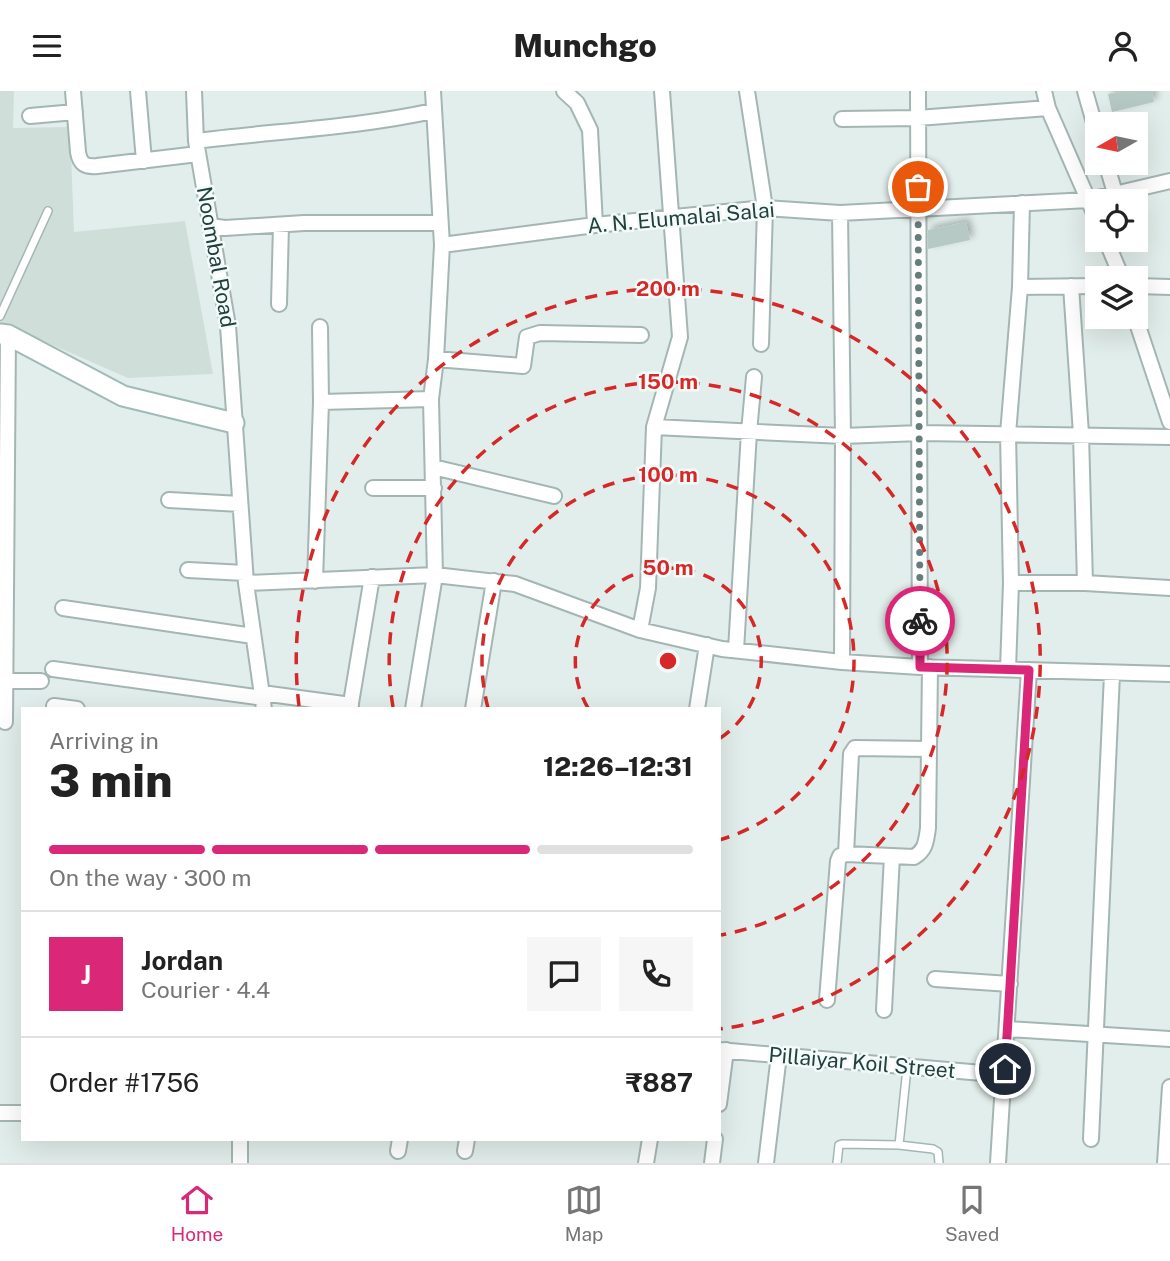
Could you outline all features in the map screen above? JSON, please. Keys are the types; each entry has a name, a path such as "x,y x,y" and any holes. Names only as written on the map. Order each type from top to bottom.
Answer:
{"street":[{"path":"74,91 79,160 84,165 97,166 144,161 255,133 317,130 433,110"},
{"path":"138,91 144,161"},
{"name":"Noombal Road","path":"194,91 197,147 228,326 246,578 263,700"},
{"path":"413,707 435,575 431,399 436,359 442,245 433,91"},
{"path":"564,91 577,103 590,130 595,225"},
{"path":"640,630 648,588 654,428 680,337 662,91"},
{"path":"747,91 765,208 761,344"},
{"path":"827,1000 840,856 914,857 925,848 928,828 929,749 920,433 918,91"},
{"path":"1044,91 1048,107 1085,191"},
{"path":"1085,91 1091,112"},
{"path":"842,119 918,118 1048,107"},
{"path":"30,115 75,112"},
{"name":"A. N. Elumalai Salai","path":"1133,189 1170,181"},
{"name":"A. N. Elumalai Salai","path":"442,245 595,225 765,208 840,213 1085,200"},
{"path":"1008,669 1011,583 1009,434 1020,287 1022,203"},
{"path":"840,213 842,662"},
{"path":"210,226 225,228 440,223"},
{"path":"279,304 281,225"},
{"path":"1071,286 1081,434 1085,583"},
{"path":"1020,287 1085,286"},
{"path":"1148,286 1170,287"},
{"path":"315,581 321,402 320,327"},
{"path":"1139,329 1170,422"},
{"path":"436,359 523,366 527,337 540,333 640,335"},
{"path":"5,722 4,334 123,396 234,423"},
{"path":"736,650 754,377"},
{"path":"321,402 431,399"},
{"path":"654,428 843,436 920,433 1170,437"},
{"path":"433,467 554,496"},
{"path":"373,488 434,488"},
{"path":"169,500 240,504"},
{"path":"188,570 246,578 315,581 435,575 494,581 515,584 640,630 736,650 842,662 1112,674 1170,674"},
{"path":"53,669 263,700 351,707 372,577"},
{"path":"473,707 494,581"},
{"path":"1011,583 1085,583 1170,588"},
{"path":"63,608 253,636"},
{"path":"697,707 706,645"},
{"path":"998,1163 1029,670"},
{"path":"1091,1139 1112,674"},
{"path":"5,681 41,681"},
{"path":"54,706 62,707"},
{"path":"846,854 851,754 855,748 929,749"},
{"path":"884,1010 892,856"},
{"path":"935,979 1010,984"},
{"path":"1007,1029 1170,1039"},
{"path":"721,1077 723,1050"},
{"name":"Pillaiyar Koil Street","path":"723,1050 1005,1075"},
{"path":"766,1163 779,1055"},
{"path":"1165,1163 1170,1087"},
{"path":"0,1113 21,1114"},
{"path":"240,1141 240,1163"},
{"path":"646,1163 650,1141"},
{"path":"712,1163 715,1141"}],"lane":[{"path":"0,316 48,211"},
{"path":"899,1146 907,1067"},
{"path":"837,1163 839,1146 842,1144 933,1149 938,1152 939,1163"}],"shaded area":[{"path":"0,91 14,91 13,128 70,127 74,232 185,221 213,374 128,378 0,322"}],"building":[{"path":"1152,91 1154,102 1112,112 1108,94"},
{"path":"966,222 970,240 928,249 928,230"}],"way so far":[{"path":"918,187 920,621"}],"route":[{"path":"920,621 920,667 1029,670 1005,1069"}]}
